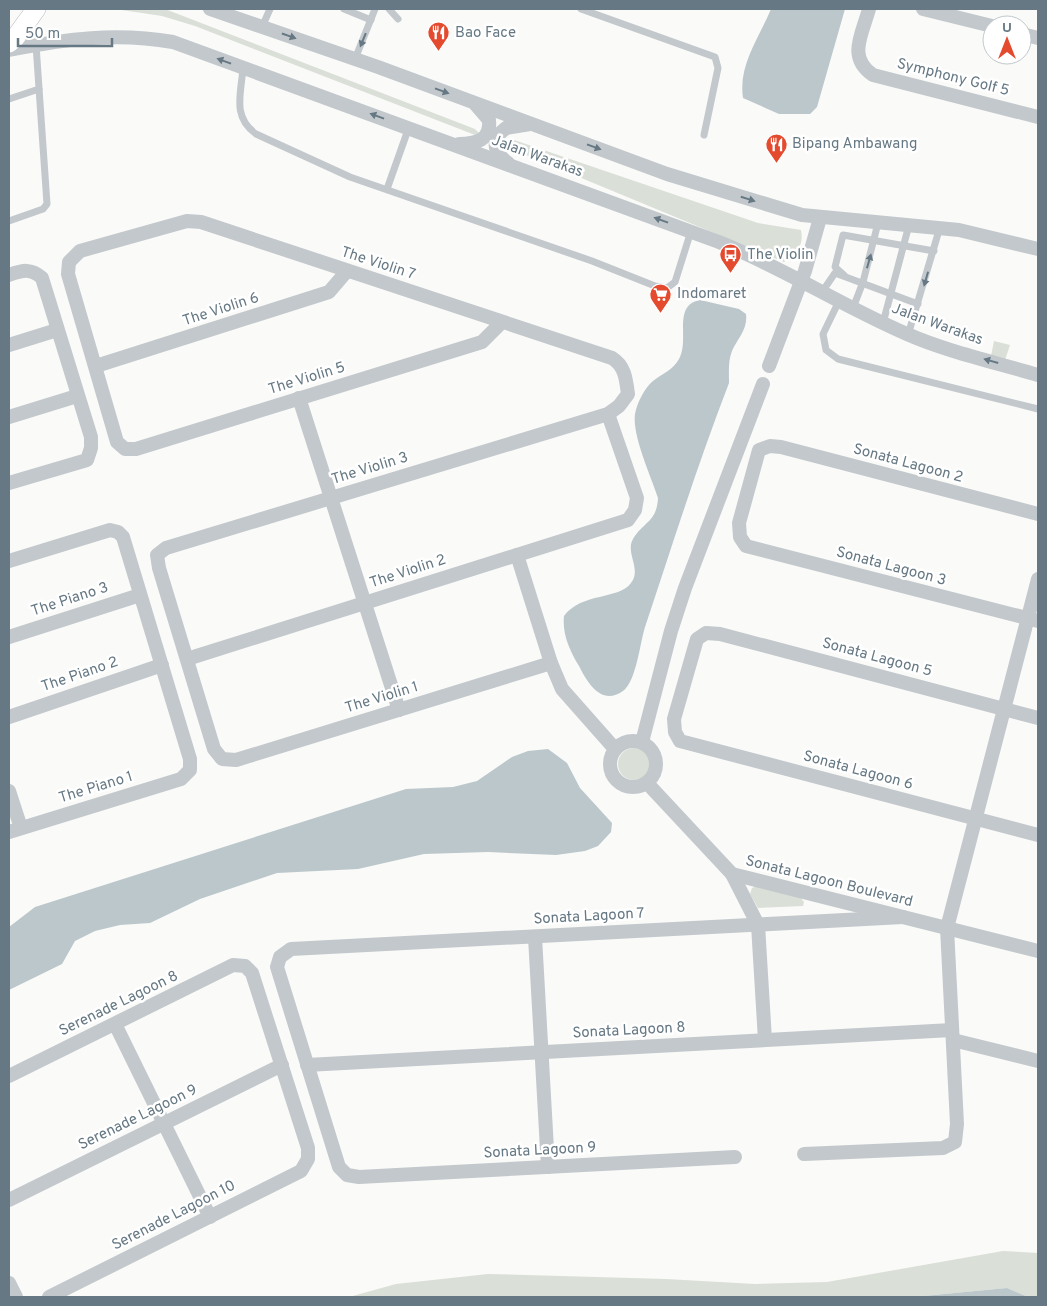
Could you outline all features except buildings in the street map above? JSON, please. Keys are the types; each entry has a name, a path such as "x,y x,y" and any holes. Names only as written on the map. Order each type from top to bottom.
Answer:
{"main road":[{"path":"9,43 15,38 36,9"}],"street":[{"name":"Jalan Warakas","path":"210,9 355,59 667,174 802,215 820,218 845,228 878,223 940,228 976,232 1038,249"},
{"name":"Symphony Golf 5","path":"869,9 857,56 862,68 873,75 1038,117"},
{"path":"923,9 982,24"},
{"name":"Jalan Warakas","path":"9,50 86,37 143,37 173,42 691,231 758,258 908,335 1038,374"},
{"path":"454,144 474,143 482,140 487,135 490,127 488,120 474,103"},
{"path":"510,165 499,156 496,139 506,128 530,124"},
{"path":"769,366 802,280 820,218"},
{"name":"The Violin 7","path":"96,366 68,274 68,262 80,251 187,221 201,222 612,358 620,363 626,378 628,394 619,406 608,414"},
{"path":"9,275 23,270 34,271 42,278 91,437 91,448 87,460 9,483"},
{"name":"The Violin 6","path":"96,366 329,292 347,271"},
{"name":"The Violin 5","path":"96,366 117,442 125,449 136,449 482,342 502,322"},
{"path":"9,345 57,330"},
{"path":"642,742 671,631 685,588 763,384"},
{"path":"9,417 78,396"},
{"path":"299,398 399,710"},
{"name":"The Violin 3","path":"187,659 159,568 157,555 166,548 608,414"},
{"name":"The Violin 2","path":"187,659 628,520 636,510 637,498 608,414"},
{"name":"Sonata Lagoon 2","path":"740,537 739,523 759,450 770,446 781,447 1038,514"},
{"path":"9,561 110,530 118,532 123,537 162,665"},
{"name":"Sonata Lagoon 3","path":"740,537 746,546 1033,620"},
{"path":"518,554 550,663 562,689 615,749"},
{"path":"804,1154 943,1148 955,1142 958,1124 947,928 1004,709 1033,620 1038,579"},
{"name":"The Piano 3","path":"9,637 140,595"},
{"name":"Sonata Lagoon 5","path":"675,732 674,719 697,639 706,633 720,634 1038,718"},
{"name":"The Violin 1","path":"187,659 214,749 222,759 236,760 550,663"},
{"name":"The Piano 2","path":"9,717 162,665"},
{"name":"The Piano 1","path":"15,830 181,779 190,770 190,759 162,665"},
{"name":"Sonata Lagoon 6","path":"675,732 680,741 1038,835"},
{"path":"633,740 642,742 650,748 655,756 654,776 647,783 631,786 616,780 611,770 610,758 615,749 623,743 633,740"},
{"name":"Sonata Lagoon Boulevard","path":"647,783 732,874 1038,951"},
{"path":"9,791 15,830"},
{"path":"732,874 758,925 765,1040"},
{"name":"Sonata Lagoon 7","path":"307,1064 277,968 280,956 290,949 903,917"},
{"path":"535,936 548,1167"},
{"name":"Serenade Lagoon 8","path":"9,1076 234,965 245,966 252,973 282,1065"},
{"path":"115,1024 210,1217"},
{"name":"Sonata Lagoon 8","path":"307,1064 765,1040 953,1035 1038,1061"},
{"name":"Sonata Lagoon 9","path":"307,1064 339,1167 347,1175 359,1178 735,1157"},
{"name":"Serenade Lagoon 9","path":"9,1200 282,1065"},
{"name":"Serenade Lagoon 10","path":"49,1297 301,1171 308,1159 308,1148 282,1065"},
{"path":"9,1283 16,1297"}],"lane":[{"path":"262,27 270,9"},
{"path":"344,9 371,20"},
{"path":"355,59 376,9"},
{"path":"389,9 398,19"},
{"path":"581,9 715,57 718,68 704,135"},
{"path":"9,222 43,210 48,204 36,45"},
{"path":"243,68 240,115 245,126 256,134 387,190 592,261 655,286 667,288 674,282 691,231"},
{"path":"9,99 39,89"},
{"path":"387,190 409,127"},
{"path":"853,308 863,282 878,223"},
{"path":"883,323 909,225"},
{"path":"844,275 835,267 845,228 875,240 934,251"},
{"path":"908,335 940,228"},
{"path":"822,292 835,273 918,304"},
{"path":"839,301 823,334 826,350 838,359 1038,409"}],"shaded area":[{"path":"115,9 165,9 475,129 479,133 475,135 195,26 162,16"},
{"path":"771,9 845,9 817,107 810,114 779,114 743,98 742,86 746,63"},
{"path":"514,140 758,223 801,230 802,235 799,249 784,262 509,148 508,143"},
{"path":"700,300 739,309 746,314 746,324 731,355 729,383 696,474 645,627 634,671 623,691 609,696 596,691 583,673 567,642 564,616 580,603 618,592 631,583 634,578 635,572 631,544 637,533 655,512 658,498 639,444 636,433 635,414 647,387 677,363 682,351 683,324 686,309 692,303"},
{"path":"994,341 1010,345 1005,360 991,356"},
{"path":"634,748 640,749 645,753 649,758 649,770 645,775 640,779 634,780 628,779 623,775 619,770 618,764 619,758 623,753 628,749"},
{"path":"548,749 567,763 580,788 612,823 611,832 598,846 585,851 556,855 488,852 424,854 358,869 277,873 200,899 150,923 120,925 95,931 75,941 62,964 9,990 9,927 35,907 406,789 453,787 477,781 512,757 528,751"},
{"path":"757,886 800,897 804,902 803,906 758,908 750,894 752,888"},
{"path":"1003,1251 1038,1253 1038,1297 1028,1297 1007,1288 913,1297 349,1297 396,1284 488,1274 666,1279 755,1284 827,1282"},
{"path":"1007,1288 1028,1297 913,1297"}],"place":[{"name":"Bao Face","path":"439,52"},
{"name":"Bipang Ambawang","path":"776,163"},
{"name":"The Violin","path":"731,274"},
{"name":"Indomaret","path":"661,313"}]}
